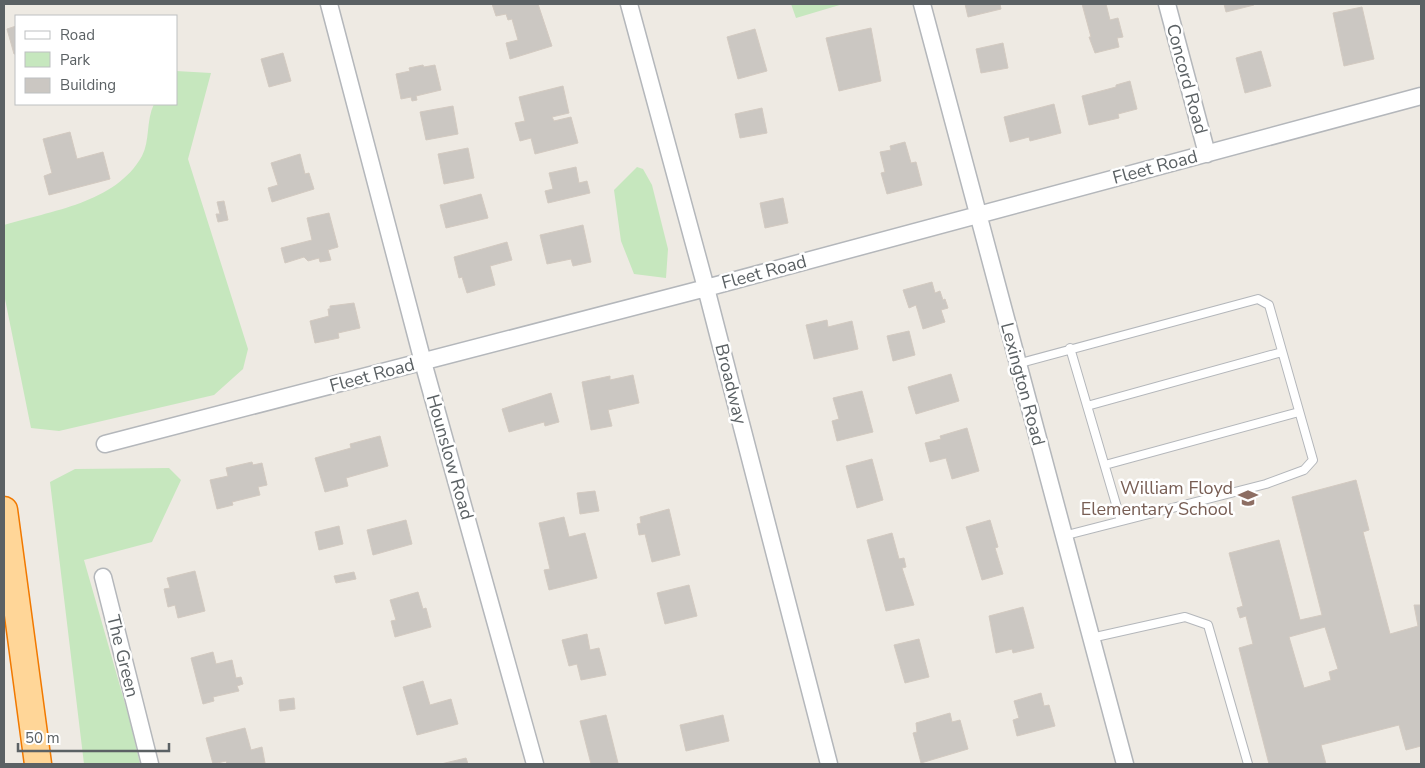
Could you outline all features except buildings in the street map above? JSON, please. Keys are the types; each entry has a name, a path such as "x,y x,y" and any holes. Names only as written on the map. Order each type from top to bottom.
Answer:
{"highway":[{"path":"4,510 38,764"}],"street":[{"name":"Hounslow Road","path":"329,4 423,362 535,764"},
{"name":"Broadway","path":"629,4 706,288 829,764"},
{"name":"Lexington Road","path":"922,4 1125,764"},
{"name":"Concord Road","path":"1167,4 1207,154"},
{"name":"Fleet Road","path":"105,444 706,288 1421,96"},
{"name":"The Green","path":"103,577 150,764"}],"lane":[{"path":"1017,364 1070,348 1258,300 1269,306 1313,460 1304,470 1266,484 1063,536"},
{"path":"1070,348 1121,521"},
{"path":"1087,406 1282,352"},
{"path":"1104,466 1299,412"},
{"path":"1090,638 1185,617 1208,624 1248,764"}],"green space":[{"path":"791,4 843,4 796,18"},
{"path":"178,71 211,73 188,159 248,349 243,369 214,395 59,431 31,428 4,294 4,225 80,203 116,185 130,172 142,156 154,105 178,105"},
{"path":"637,167 643,169 652,185 668,249 666,278 634,274 621,241 614,190"},
{"path":"169,468 181,480 152,542 84,560 130,721 140,764 84,764 50,482 75,469"}],"place":[{"name":"William Floyd Elementary School","path":"1248,498"}]}
